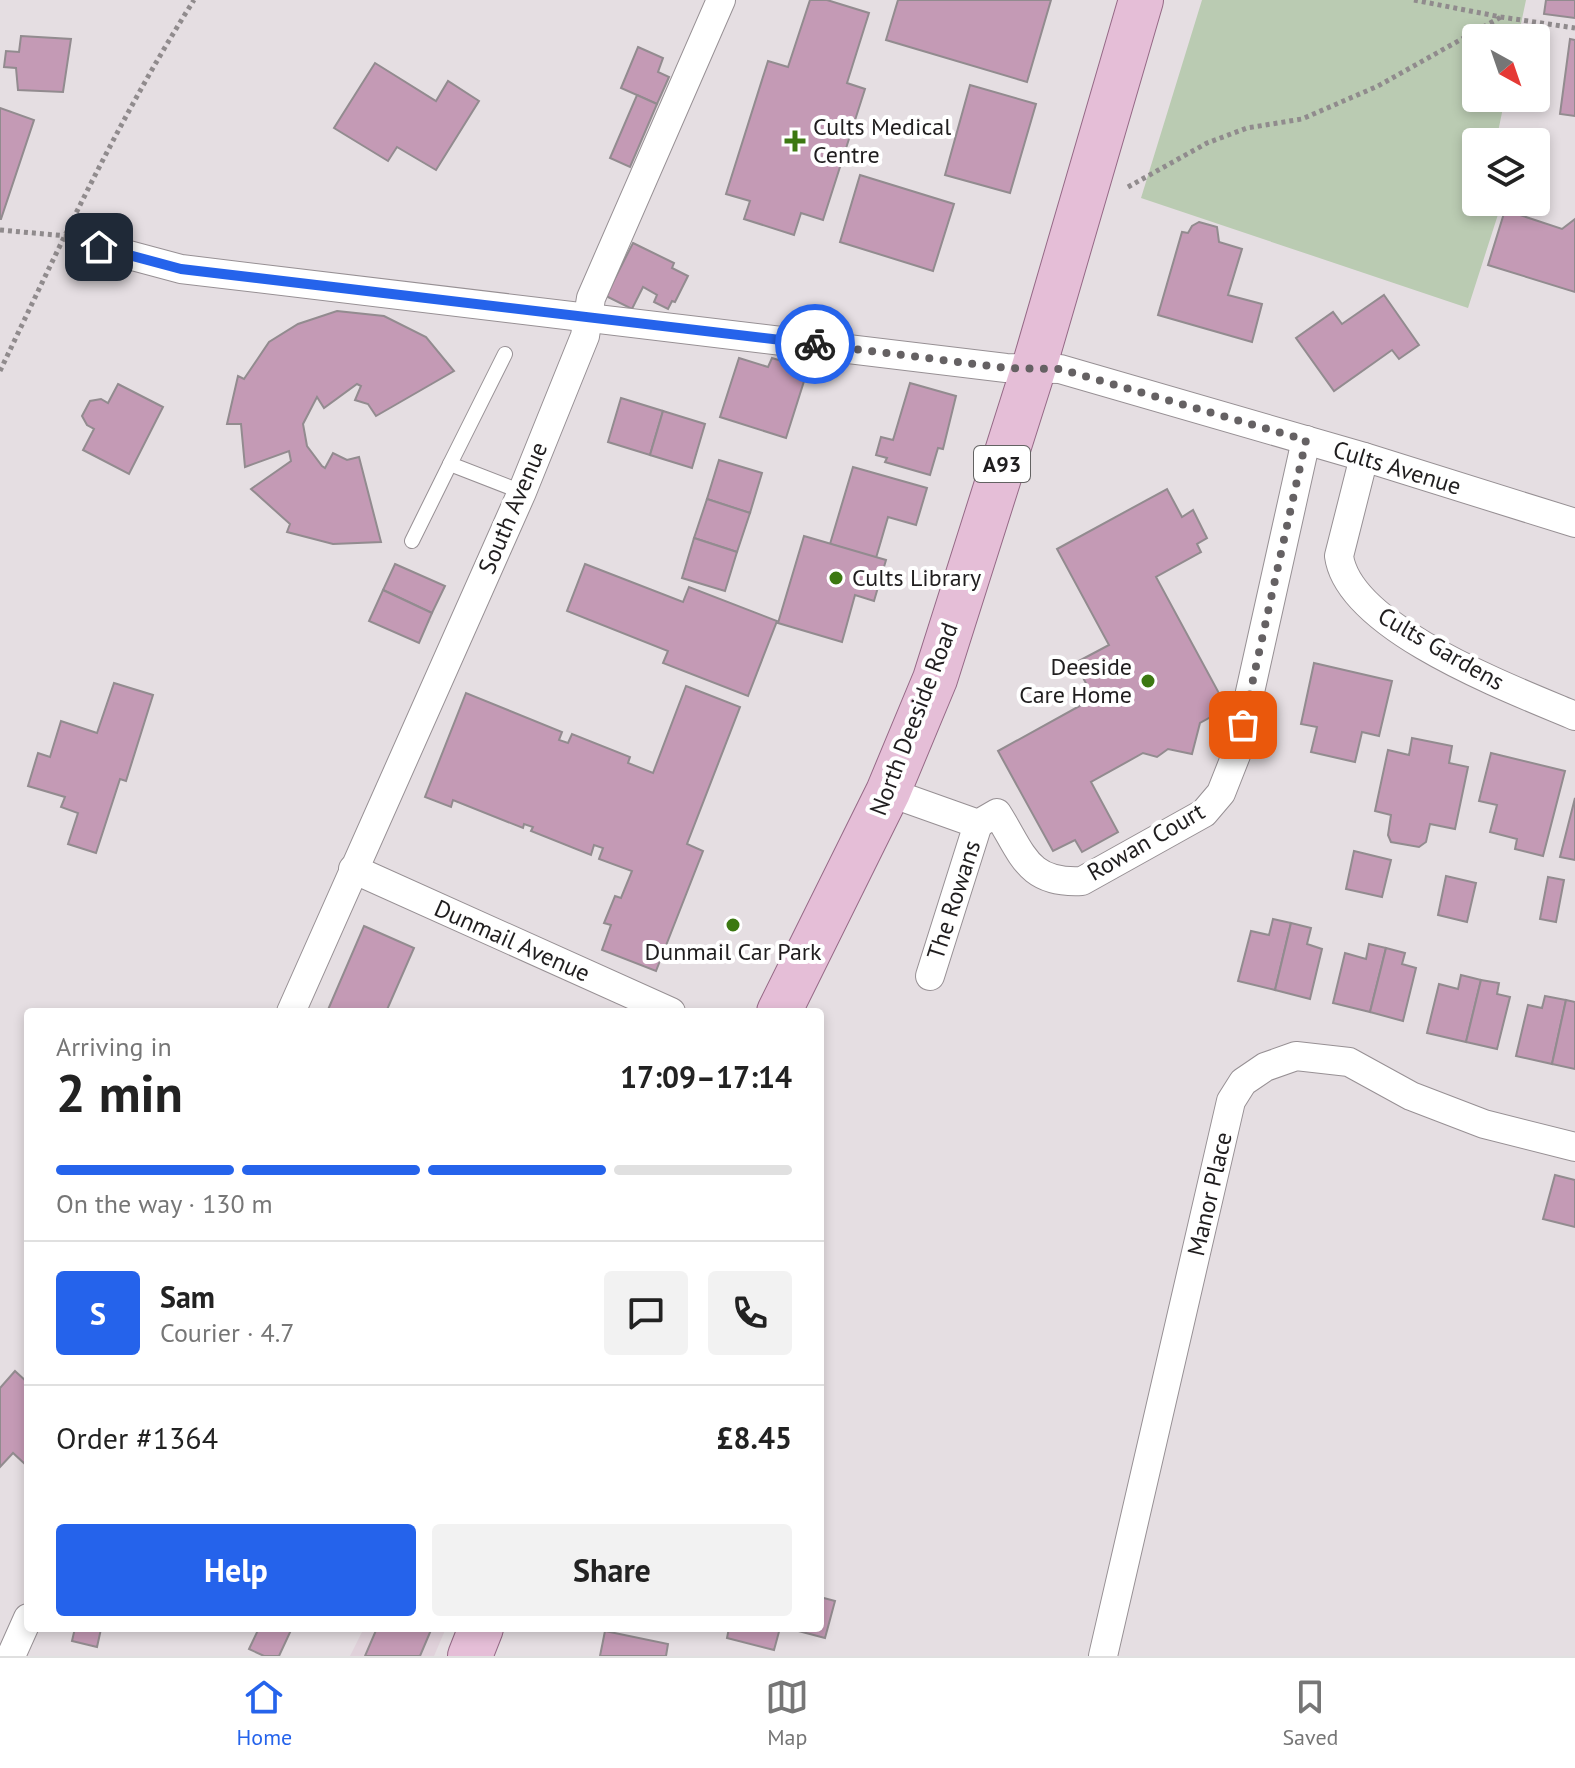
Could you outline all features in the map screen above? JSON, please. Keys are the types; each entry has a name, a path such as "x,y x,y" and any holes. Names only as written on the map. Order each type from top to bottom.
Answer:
{"main road":[{"name":"North Deeside Road","path":"781,1008 888,792 935,679 1034,367 1141,0"},
{"path":"470,1656 479,1632"}],"street":[{"name":"South Avenue","path":"293,1008 522,492 585,336 591,298 721,0"},
{"name":"Cults Avenue","path":"99,247 181,269 1006,368 1060,369 1364,457 1575,523"},
{"name":"Rowan Court","path":"888,792 978,824 997,813 1035,872 1061,882 1082,881 1204,813 1221,793 1236,755 1306,440"},
{"name":"Cults Gardens","path":"1364,457 1339,556 1341,568 1362,601 1419,641 1473,673 1575,716"},
{"name":"The Rowans","path":"930,976 978,824"},
{"name":"Dunmail Avenue","path":"353,869 662,1008"},
{"name":"Manor Place","path":"1103,1656 1231,1101 1243,1082 1265,1067 1296,1056 1349,1062 1411,1096 1484,1124 1575,1147"},
{"path":"11,1656 24,1627"}],"lane":[{"path":"412,541 505,354"},
{"path":"450,464 522,492"}],"path":[{"path":"0,371 64,235 154,64 194,0"},
{"path":"1414,0 1575,28"},
{"path":"1078,215 1207,143 1247,128 1302,119 1378,86 1501,17"},
{"path":"0,230 64,235 99,247"}],"shaded area":[{"path":"362,1632 444,1632 434,1656 350,1656"}],"green space":[{"path":"1202,0 1526,0 1521,24 1462,24 1462,112 1502,112 1499,128 1462,128 1462,216 1498,216 1468,308 1141,198"}],"building":[{"name":"Cults Medical Centre","path":"810,0 827,0 869,13 847,83 865,89 823,220 801,213 794,235 744,219 750,201 726,194 768,61 788,67"},
{"path":"898,0 1051,0 1027,82 886,40"},
{"path":"1546,0 1575,0 1575,18 1544,14"},
{"path":"21,36 71,39 63,92 18,90 16,68 4,67 6,51 19,52"},
{"path":"1570,39 1575,40 1575,116 1560,114"},
{"path":"638,47 663,58 658,72 669,77 657,104 621,88"},
{"path":"375,63 436,101 448,81 479,101 436,170 397,147 388,161 334,128"},
{"path":"970,85 1036,104 1010,193 945,175"},
{"path":"637,95 657,104 630,167 610,158"},
{"path":"0,108 34,120 1,219 0,219"},
{"path":"860,175 954,204 933,271 840,242"},
{"path":"1503,216 1523,216 1562,229 1575,219 1575,292 1488,265"},
{"path":"1199,222 1217,227 1219,242 1242,249 1228,295 1262,304 1252,342 1158,315 1182,232 1188,233"},
{"path":"633,243 674,263 672,268 688,276 668,309 654,302 657,295 643,287 632,309 606,296"},
{"path":"1384,295 1419,345 1399,359 1392,350 1334,391 1296,338 1333,312 1342,324"},
{"path":"337,311 384,316 426,337 454,371 376,416 368,404 355,400 361,386 357,384 324,408 317,397 303,424 307,446 325,468 333,453 347,460 359,457 381,542 333,544 287,532 290,524 251,489 291,461 289,451 245,467 241,424 227,424 238,376 244,379 269,342 298,324"},
{"path":"739,358 768,367 772,358 798,366 795,374 805,378 786,438 720,417"},
{"path":"910,383 956,396 943,449 938,448 930,475 885,462 887,458 876,455 881,437 893,440"},
{"path":"118,384 163,407 129,474 83,450 94,429 87,425 82,416 90,401 101,399 108,403"},
{"path":"621,398 663,411 650,455 608,442"},
{"path":"663,411 705,424 692,468 650,455"},
{"path":"719,460 762,473 750,513 707,499"},
{"path":"853,467 927,488 916,525 888,517 876,558 830,544"},
{"name":"Deeside Care Home","path":"1167,489 1182,517 1193,510 1207,538 1197,544 1201,552 1156,577 1227,708 1200,723 1192,754 1168,749 1157,757 1143,753 1091,782 1118,832 1082,852 1075,840 1053,851 998,751 1094,698 1075,663 1109,645 1057,549"},
{"path":"707,499 750,513 737,552 694,538"},
{"name":"Cults Library","path":"804,536 886,560 874,601 855,595 842,642 778,623"},
{"path":"694,538 737,552 725,591 682,578"},
{"path":"395,564 445,586 432,613 383,590"},
{"path":"585,564 683,602 689,587 777,621 748,696 663,663 668,651 567,611"},
{"path":"383,590 432,613 419,643 369,621"},
{"path":"1314,663 1392,681 1379,736 1362,732 1355,762 1311,752 1317,727 1301,724"},
{"path":"114,683 153,695 126,781 120,779 96,853 68,844 78,813 61,807 65,797 28,786 38,753 50,757 61,721 97,733"},
{"path":"686,686 740,707 687,844 703,851 656,971 602,950 611,925 604,923 615,896 621,898 632,871 599,859 603,848 594,845 591,855 531,831 533,827 524,824 523,828 453,800 451,807 425,797 466,693 562,732 559,740 568,743 572,734 630,757 628,763 653,773"},
{"path":"1412,738 1452,746 1449,763 1468,767 1455,829 1430,824 1426,842 1419,847 1391,842 1388,835 1391,815 1375,811 1388,750 1409,755"},
{"path":"1491,753 1565,771 1543,856 1515,849 1517,839 1490,832 1497,805 1479,801"},
{"path":"1575,798 1575,860 1560,857"},
{"path":"1354,851 1391,860 1382,897 1346,889"},
{"path":"1446,876 1476,883 1467,922 1438,915"},
{"path":"1548,877 1564,880 1556,922 1540,919"},
{"path":"1273,919 1291,923 1275,990 1238,981 1251,931 1269,935"},
{"path":"1291,923 1311,928 1307,944 1322,949 1310,999 1275,990"},
{"path":"364,926 414,948 388,1008 329,1008"},
{"path":"1369,944 1386,948 1370,1012 1333,1003 1345,953 1366,959"},
{"path":"1386,948 1405,953 1402,964 1416,968 1403,1021 1370,1012"},
{"path":"1461,975 1481,980 1466,1042 1427,1033 1439,984 1458,989"},
{"path":"1481,980 1499,983 1497,994 1510,997 1497,1049 1466,1042"},
{"path":"1545,996 1566,1000 1552,1064 1516,1056 1528,1005 1542,1008"},
{"path":"1566,1000 1575,1002 1575,1069 1552,1064"},
{"path":"1555,1175 1575,1180 1575,1227 1543,1219"},
{"path":"15,1371 24,1379 24,1463 13,1453 0,1467 0,1388"},
{"path":"824,1598 835,1601 825,1638 802,1632 824,1632"},
{"path":"74,1632 100,1632 97,1647 72,1641"},
{"path":"257,1632 290,1632 279,1656 264,1656 249,1649"},
{"path":"375,1632 430,1632 420,1656 365,1656"},
{"path":"605,1632 668,1644 666,1656 600,1656"},
{"path":"728,1632 779,1632 774,1650 727,1638"}],"way so far":[{"path":"815,344 1006,368 1060,369 1306,440 1243,725"}],"place":[{"name":"Cults Medical Centre","path":"795,141"},
{"name":"Cults Library","path":"836,578"},
{"name":"Deeside Care Home","path":"1148,681"},
{"name":"Dunmail Car Park","path":"733,925"}],"route":[{"path":"99,247 181,269 815,344"}]}
